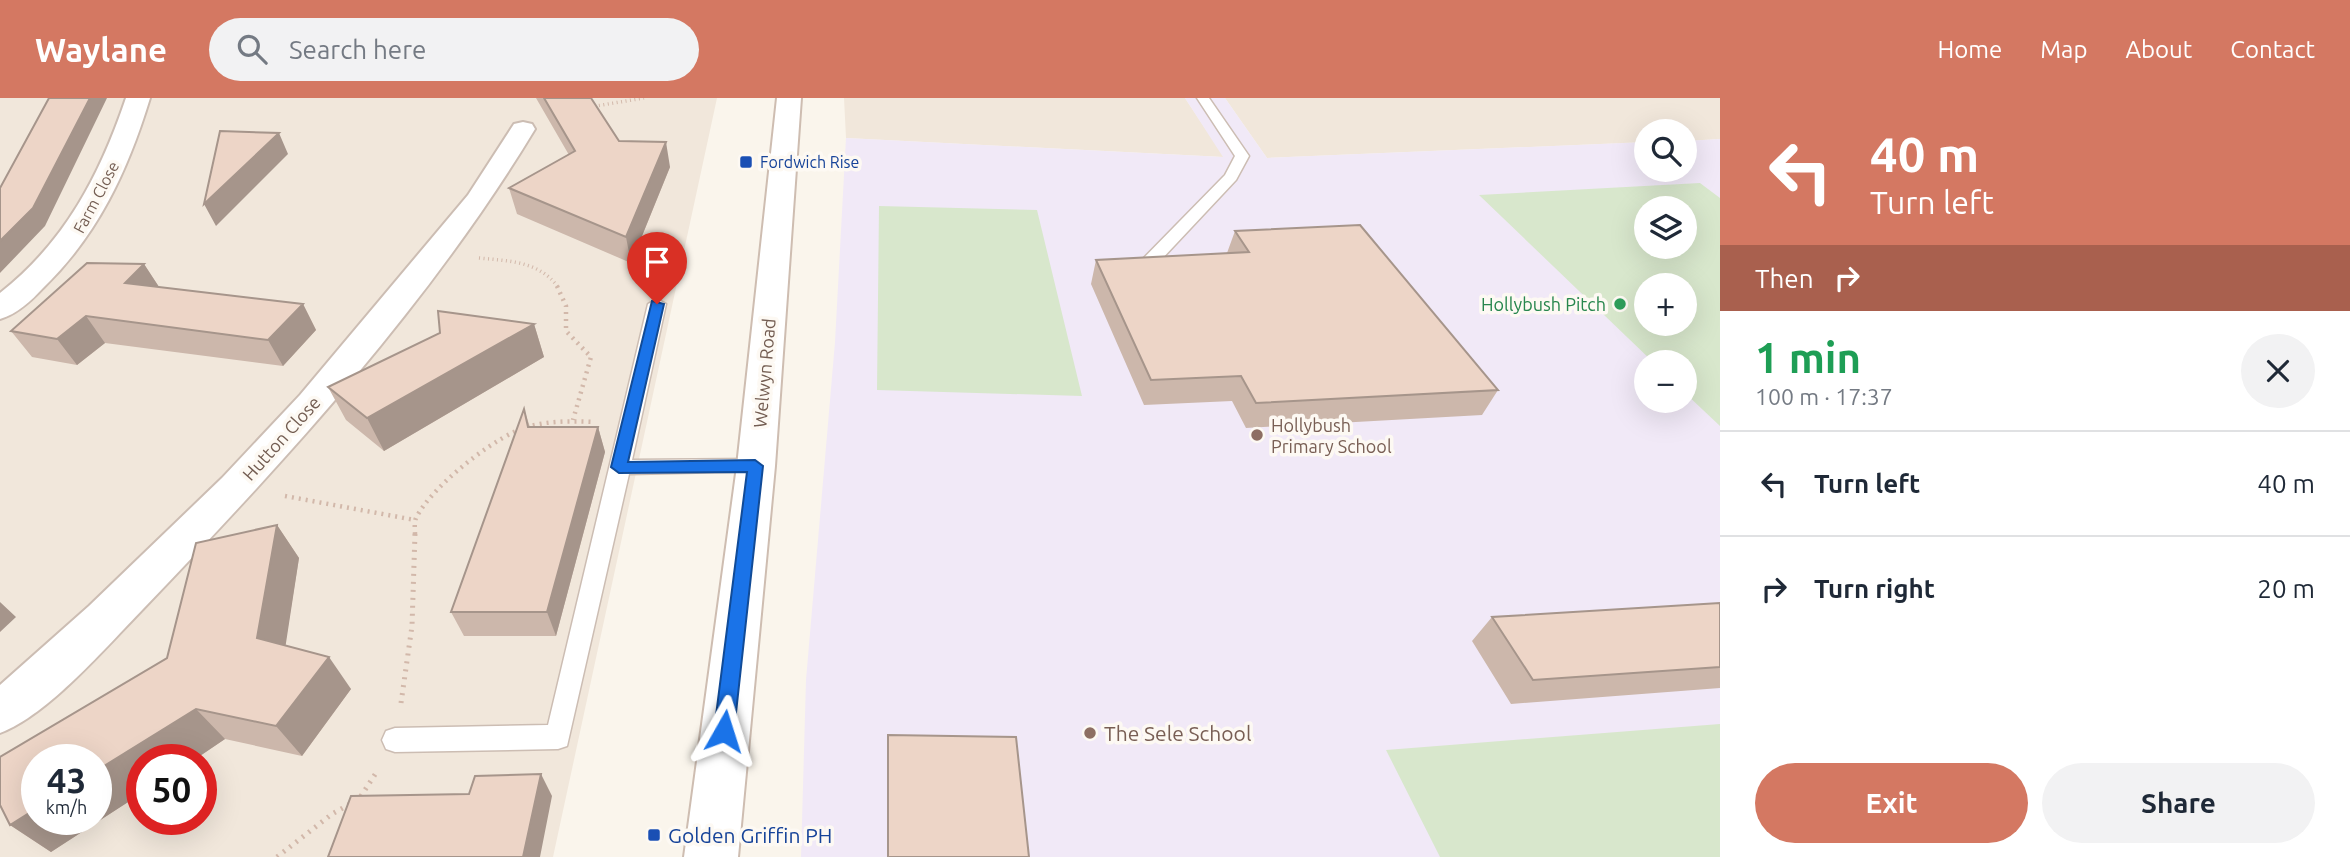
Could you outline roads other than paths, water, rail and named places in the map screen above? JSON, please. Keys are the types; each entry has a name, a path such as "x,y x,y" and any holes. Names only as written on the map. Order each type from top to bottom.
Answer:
{"street":[{"name":"Farm Close","path":"0,309 57,260 85,225 126,141 138,98"},
{"name":"Welwyn Road","path":"710,857 755,466 789,98"},
{"name":"Hutton Close","path":"0,712 33,687 105,619 236,488 313,403 479,199 523,129"}],"lane":[{"path":"1138,274 1231,177 1242,156 1202,98"},
{"path":"394,740 558,737 657,304"},
{"path":"619,467 755,466"}],"place":[{"name":"Fordwich Rise","path":"746,162"},
{"name":"Hollybush Pitch","path":"1620,304"},
{"name":"Hollybush Primary School","path":"1257,435"},
{"name":"The Sele School","path":"1090,733"},
{"name":"Golden Griffin PH","path":"654,835"}]}
